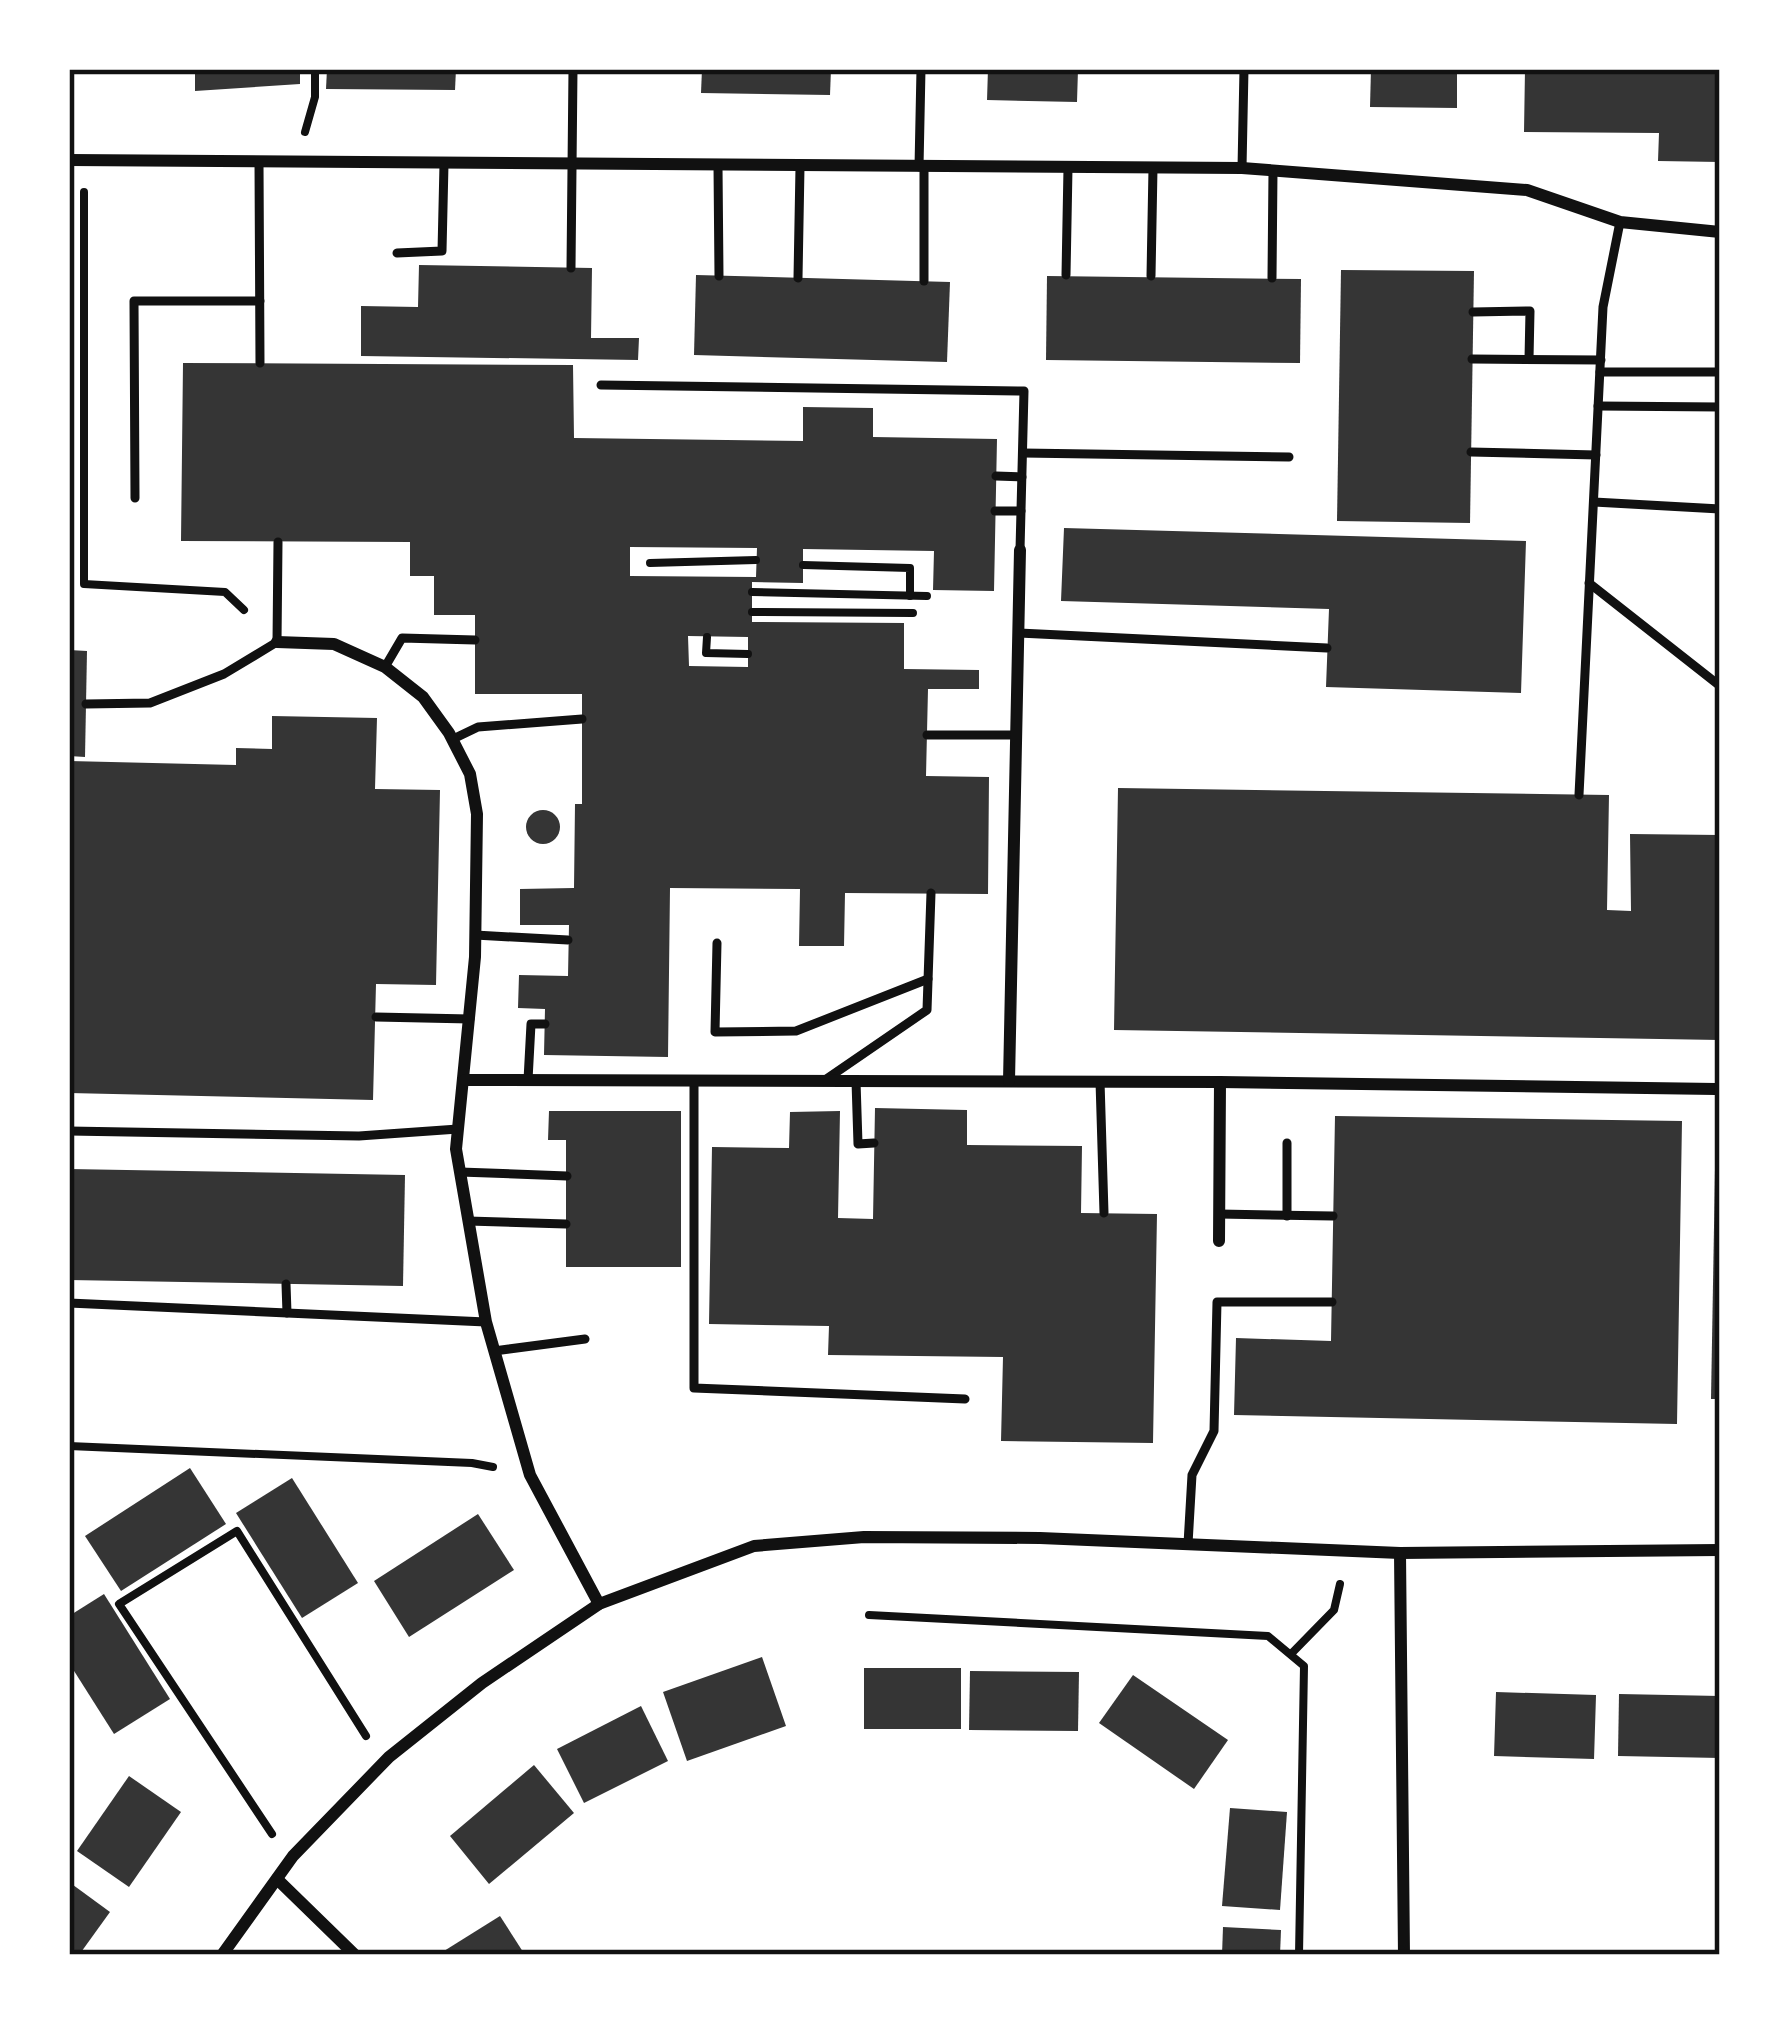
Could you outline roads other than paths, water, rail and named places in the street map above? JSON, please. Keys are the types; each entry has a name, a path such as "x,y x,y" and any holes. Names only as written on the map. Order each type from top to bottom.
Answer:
{"street":[{"path":"69,160 1242,168 1527,190 1620,222 1720,232"},
{"path":"1009,1081 1020,550"},
{"path":"277,642 334,644 385,667 423,697 470,773 477,814 475,935 456,1149 486,1322 530,1475 599,1604"},
{"path":"464,1080 1716,1089"},
{"path":"1219,1241 1220,1082"},
{"path":"222,1955 293,1856 389,1757 482,1683 599,1604 754,1546 864,1537 1040,1538 1400,1553 1720,1550"},
{"path":"1400,1553 1403,1955"},
{"path":"277,1879 355,1955"}],"lane":[{"path":"571,268 573,69"},
{"path":"921,69 924,281"},
{"path":"1242,168 1244,69"},
{"path":"259,162 260,363"},
{"path":"442,266 444,164"},
{"path":"718,166 719,276"},
{"path":"799,278 800,166"},
{"path":"1066,275 1068,168"},
{"path":"1151,276 1153,168"},
{"path":"1272,278 1273,171"},
{"path":"1579,795 1603,307 1620,222"},
{"path":"397,254 442,251"},
{"path":"135,498 134,301 260,302"},
{"path":"1473,312 1530,311 1529,359"},
{"path":"1472,359 1720,372"},
{"path":"601,385 1024,391 1020,550"},
{"path":"1598,406 1720,406"},
{"path":"1471,452 1595,455"},
{"path":"1023,453 1289,458"},
{"path":"996,476 1022,477"},
{"path":"1594,502 1720,508"},
{"path":"995,511 1021,511"},
{"path":"86,704 150,703 224,674 277,642 278,542"},
{"path":"1589,583 1720,686"},
{"path":"1018,634 1327,648"},
{"path":"385,667 402,638 475,640"},
{"path":"453,740 478,727 582,719"},
{"path":"927,735 1016,735"},
{"path":"823,1081 927,1010 931,893"},
{"path":"475,935 568,940"},
{"path":"717,943 716,1032 796,1031 928,980"},
{"path":"376,1017 470,1019"},
{"path":"529,1080 531,1024 545,1024"},
{"path":"694,1080 694,1388 965,1399"},
{"path":"856,1081 857,1144 874,1143"},
{"path":"1100,1081 1105,1213"},
{"path":"69,1131 359,1136 458,1129"},
{"path":"1287,1143 1287,1216"},
{"path":"460,1172 566,1176"},
{"path":"1219,1214 1333,1216"},
{"path":"469,1221 566,1224"},
{"path":"286,1284 287,1313"},
{"path":"1188,1544 1192,1475 1214,1431 1217,1302 1332,1302"},
{"path":"69,1303 486,1322"},
{"path":"494,1351 585,1339"}]}
